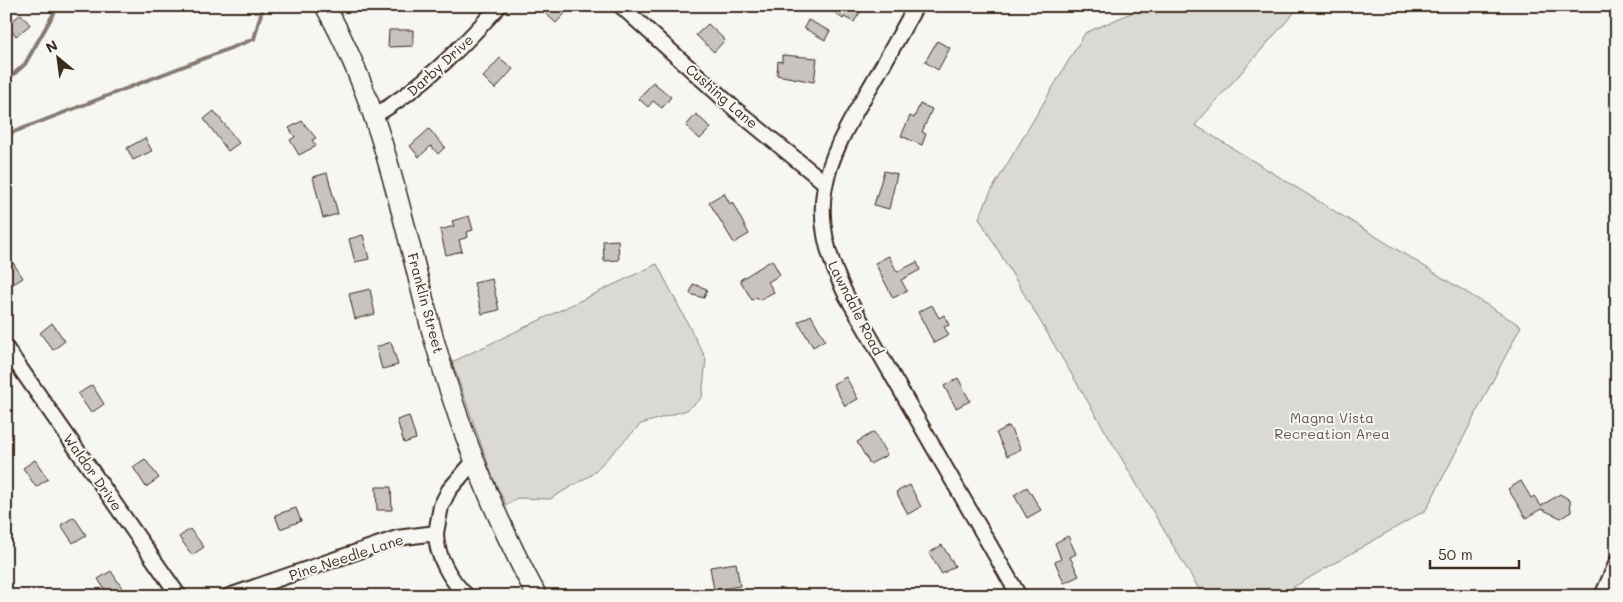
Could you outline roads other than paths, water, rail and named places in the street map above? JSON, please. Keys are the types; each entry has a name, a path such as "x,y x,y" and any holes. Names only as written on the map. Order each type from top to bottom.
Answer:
{"street":[{"name":"Franklin Street","path":"324,6 350,56 374,116 396,190 434,337 459,419 497,516 538,596"},
{"name":"Darby Drive","path":"374,116 420,86 469,39 499,6"},
{"name":"Cushing Lane","path":"621,6 736,110 826,183"},
{"name":"Lawndale Road","path":"916,6 846,128 833,155 826,183 823,217 824,236 832,265 893,379 1019,596"},
{"name":"Waldor Drive","path":"6,348 180,596"},
{"path":"467,596 441,558 436,544 436,532 441,506 449,490 475,460"},
{"name":"Pine Needle Lane","path":"229,596 396,538 436,532"},
{"path":"1602,596 1617,562"}],"waterway":[{"path":"6,81 25,64 58,6"},
{"path":"6,135 254,39 263,6"}],"park label":[{"name":"Magna Vista Recreation Area","path":"1332,426"}]}
